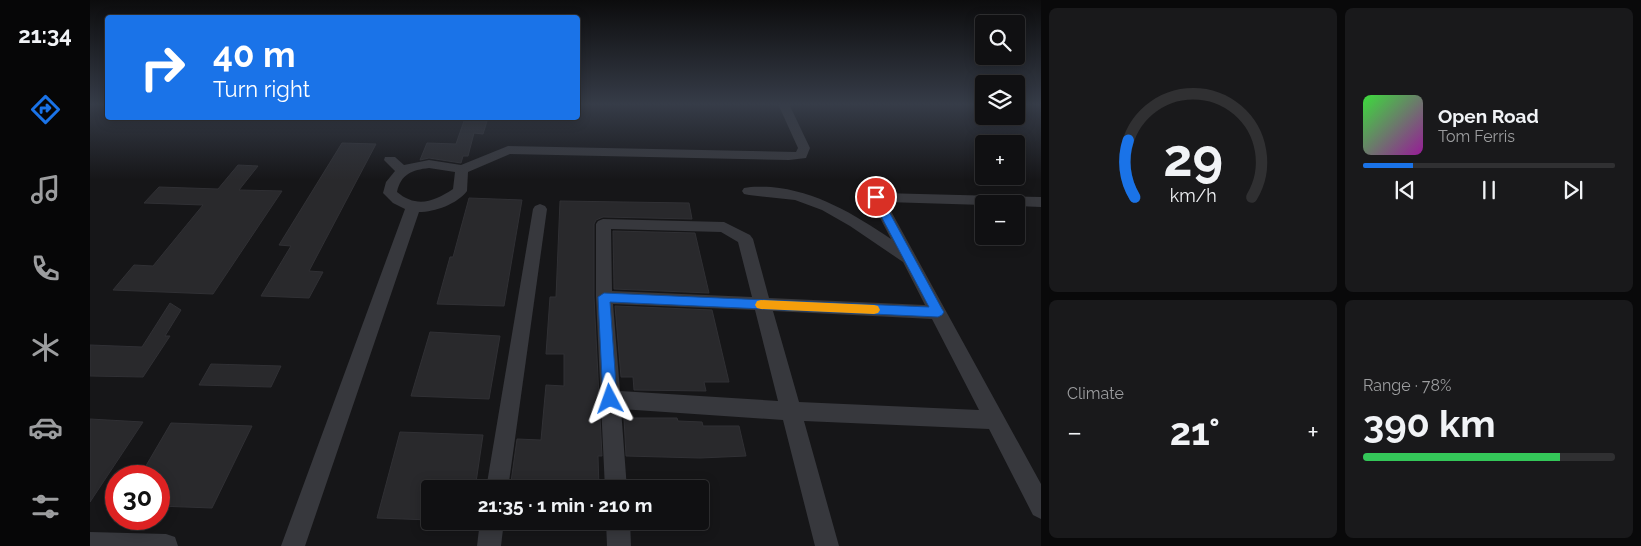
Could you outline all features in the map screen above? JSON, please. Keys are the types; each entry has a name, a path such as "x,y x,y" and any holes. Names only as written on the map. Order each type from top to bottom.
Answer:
{"street":[{"path":"462,170 460,191 445,202 426,207 413,207 398,202 390,193 390,186 397,175 409,167 420,165 447,166 462,170 508,150 801,155 804,148 795,129"},
{"path":"390,160 403,171"},
{"path":"749,191 778,192 800,196 829,209 869,232 909,259"},
{"path":"874,193 1041,507"},
{"path":"874,193 1041,202"},
{"path":"292,546 413,207"},
{"path":"498,480 540,209"},
{"path":"615,480 604,297 603,224 724,227 745,239 827,546"},
{"path":"604,297 938,312"},
{"path":"610,399 791,411 994,420"},
{"path":"489,546 491,530"},
{"path":"618,530 619,546"},
{"path":"90,544 166,546"}],"building":[{"path":"461,129 484,129 483,134 474,133 468,156 463,156 461,163 429,158 420,160 427,143 456,144"},
{"path":"342,143 376,144 309,271 323,272 309,298 261,296 291,246 279,245"},
{"path":"238,165 258,166 239,190 282,191 213,294 113,290 134,265 153,266 203,205 144,203 159,187 218,189"},
{"path":"469,198 522,200 504,306 437,304 450,257 453,257"},
{"path":"560,201 689,203 692,219 603,217 596,220 594,224 594,297 602,456 598,456 599,480 511,480 517,439 541,440 546,385 564,386 564,354 546,354 550,297 556,297"},
{"path":"613,231 695,233 709,293 614,289"},
{"path":"170,303 181,310 165,336 170,336 143,377 90,376 90,345 142,347"},
{"path":"615,306 712,310 729,382 704,382 706,391 634,390 633,377 621,377"},
{"path":"430,332 500,336 489,399 411,396"},
{"path":"211,364 281,366 271,387 199,385"},
{"path":"624,418 677,418 678,421 702,422 703,426 739,426 746,456 700,458 626,456"},
{"path":"90,419 143,422 115,465 105,465 105,479 90,502"},
{"path":"171,423 252,426 212,508 170,506 170,465 146,465"},
{"path":"400,432 483,435 476,480 421,480 421,520 377,518"}],"slow traffic":[{"path":"761,305 874,310"}],"route":[{"path":"610,399 604,297 938,312 876,197"}]}
